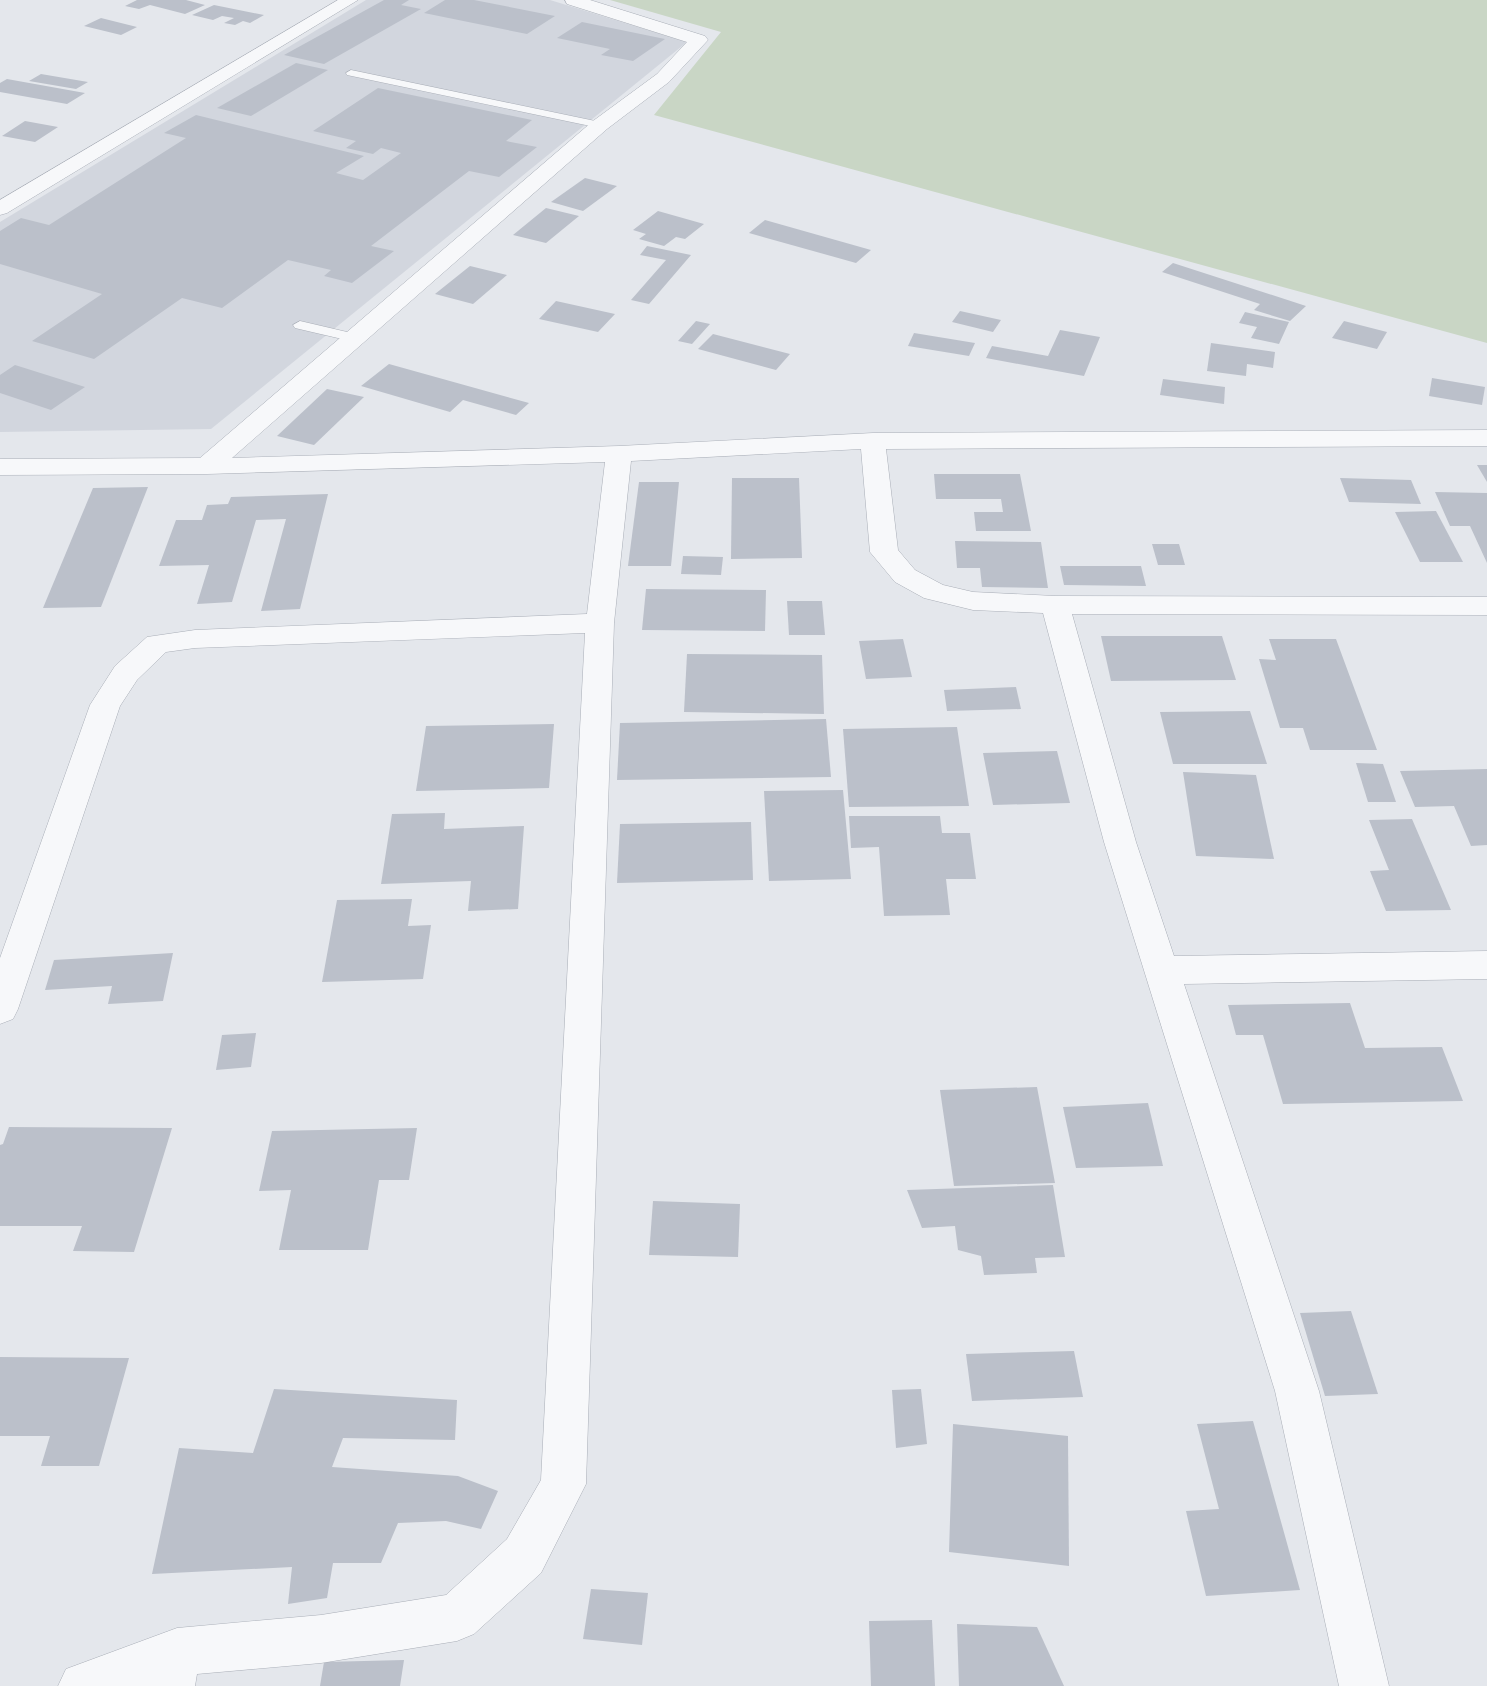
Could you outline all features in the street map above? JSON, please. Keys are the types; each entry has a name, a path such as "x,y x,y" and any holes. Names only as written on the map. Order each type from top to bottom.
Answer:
{"street":[{"path":"0,209 350,0"},
{"path":"207,466 600,125 663,78 699,40 573,0"},
{"path":"0,467 207,466 619,454 873,441 1487,438"},
{"path":"873,441 884,552 905,576 934,592 972,601 1055,605 1487,606"},
{"path":"82,1686 321,1639 457,1617 524,1556 563,1484 600,623 619,454"},
{"path":"1055,605 1120,842 1297,1391 1364,1686"},
{"path":"2,1002 105,705 126,673 157,644 195,639 600,623"},
{"path":"1162,970 1487,965"}],"lane":[{"path":"351,73 600,125"},
{"path":"300,325 355,338"}],"shaded area":[{"path":"366,0 550,0 687,42 211,429 0,432 0,222"}],"green space":[{"path":"610,0 1487,0 1487,343 654,115 721,32"}],"building":[{"path":"137,0 186,0 205,5 185,14 150,5 139,9 125,6"},
{"path":"384,0 409,0 401,5 421,9 324,64 284,55"},
{"path":"445,0 474,0 555,16 527,34 424,13"},
{"path":"214,5 264,15 250,23 243,21 235,25 224,23 234,18 222,16 213,20 192,15"},
{"path":"101,18 137,27 121,35 84,26"},
{"path":"582,22 665,39 633,61 601,55 610,49 557,38"},
{"path":"296,63 328,70 251,116 217,108"},
{"path":"41,74 88,82 76,89 29,81"},
{"path":"7,79 85,93 67,104 0,92 0,83"},
{"path":"378,88 532,120 506,141 537,147 499,177 469,171 371,246 394,251 352,283 324,276 331,270 288,260 222,308 182,298 94,359 32,341 102,294 0,264 0,231 21,218 49,225 186,138 164,133 196,115 364,156 336,173 363,180 401,153 381,148 373,154 346,148 356,141 313,131"},
{"path":"25,121 58,127 35,142 2,136"},
{"path":"585,178 617,186 583,211 551,202"},
{"path":"546,208 579,216 546,243 513,235"},
{"path":"658,211 704,224 685,239 676,237 664,246 639,239 646,234 633,230"},
{"path":"765,220 871,250 856,263 749,233"},
{"path":"647,246 691,255 649,304 631,300 666,260 640,255"},
{"path":"1173,263 1306,306 1290,321 1254,310 1260,304 1162,272"},
{"path":"470,266 507,275 473,304 435,294"},
{"path":"556,301 615,314 598,332 539,319"},
{"path":"960,311 1001,320 993,332 952,322"},
{"path":"1245,312 1289,322 1279,344 1251,338 1257,327 1239,323"},
{"path":"696,321 710,324 692,344 678,341"},
{"path":"1344,321 1387,332 1377,349 1332,338"},
{"path":"1060,330 1100,337 1084,376 986,358 992,346 1048,356"},
{"path":"914,333 975,343 969,356 908,346"},
{"path":"713,334 790,354 776,370 698,349"},
{"path":"1211,343 1275,352 1273,368 1247,364 1246,376 1207,371"},
{"path":"389,364 529,403 516,415 463,400 450,412 361,386"},
{"path":"15,365 85,387 51,410 0,393 0,375"},
{"path":"1432,378 1485,387 1482,405 1429,396"},
{"path":"1163,379 1225,387 1224,404 1160,395"},
{"path":"327,389 364,397 314,445 277,436"},
{"path":"1477,465 1487,465 1487,482"},
{"path":"934,474 1020,474 1031,531 976,531 974,512 1003,512 1001,499 936,499"},
{"path":"732,478 799,478 802,558 731,559"},
{"path":"1340,478 1411,480 1421,504 1349,502"},
{"path":"639,482 679,482 671,566 628,566"},
{"path":"148,487 101,607 43,608 93,488"},
{"path":"1435,492 1487,493 1487,563 1470,526 1450,526"},
{"path":"328,494 300,609 261,611 286,519 256,520 232,602 197,604 209,565 159,566 176,520 202,520 207,505 228,504 231,497"},
{"path":"1436,511 1463,562 1420,562 1395,512"},
{"path":"955,541 1041,542 1048,588 982,587 980,568 957,568"},
{"path":"1152,544 1179,544 1185,565 1158,565"},
{"path":"683,556 723,557 721,575 681,574"},
{"path":"1060,566 1141,566 1146,586 1064,585"},
{"path":"646,589 766,590 765,631 642,630"},
{"path":"787,601 822,601 825,635 789,635"},
{"path":"1101,636 1222,636 1236,680 1111,681"},
{"path":"903,639 912,677 866,679 859,641"},
{"path":"1269,639 1336,639 1377,750 1310,750 1303,728 1280,728 1259,659 1276,660"},
{"path":"687,654 822,655 824,714 684,712"},
{"path":"1016,687 1021,709 947,711 944,690"},
{"path":"1250,711 1267,764 1173,764 1160,712"},
{"path":"826,719 831,777 617,780 620,723"},
{"path":"554,724 549,788 416,791 426,726"},
{"path":"957,727 969,806 849,807 843,729"},
{"path":"1057,751 1070,803 993,805 983,753"},
{"path":"1356,763 1383,764 1396,802 1368,802"},
{"path":"1487,769 1487,845 1471,846 1454,806 1415,807 1400,771"},
{"path":"1183,772 1256,775 1274,859 1196,856"},
{"path":"843,790 851,879 769,881 764,791"},
{"path":"445,813 444,829 524,826 518,909 468,911 471,881 381,884 392,814"},
{"path":"849,816 940,816 942,833 970,833 976,879 946,879 950,915 884,916 879,847 851,848"},
{"path":"1412,819 1451,910 1386,911 1370,871 1389,870 1369,820"},
{"path":"751,822 753,880 617,883 620,824"},
{"path":"412,899 408,926 431,925 423,979 322,982 337,900"},
{"path":"173,953 163,1001 108,1004 112,986 45,990 54,960"},
{"path":"1350,1003 1365,1048 1442,1047 1463,1101 1283,1104 1263,1035 1236,1035 1228,1005"},
{"path":"256,1033 251,1067 216,1070 222,1035"},
{"path":"1037,1087 1055,1183 954,1186 940,1090"},
{"path":"1148,1103 1163,1166 1076,1168 1063,1107"},
{"path":"9,1127 172,1128 134,1252 73,1251 82,1226 0,1226 0,1145 3,1144"},
{"path":"417,1128 409,1180 379,1180 368,1250 279,1250 291,1190 259,1191 272,1131"},
{"path":"1053,1185 1065,1257 1035,1258 1037,1273 984,1275 981,1256 958,1250 955,1226 922,1228 907,1190"},
{"path":"653,1201 740,1204 738,1257 649,1255"},
{"path":"1351,1311 1378,1394 1325,1396 1300,1313"},
{"path":"1074,1351 1083,1397 972,1401 966,1354"},
{"path":"0,1357 129,1358 99,1466 41,1466 50,1436 0,1436"},
{"path":"274,1389 457,1400 455,1440 343,1438 332,1467 458,1476 498,1491 481,1529 446,1521 398,1523 381,1563 333,1563 327,1598 288,1604 292,1567 152,1574 179,1448 253,1453"},
{"path":"921,1389 927,1444 896,1448 892,1390"},
{"path":"1253,1421 1300,1590 1206,1596 1186,1511 1219,1509 1197,1424"},
{"path":"953,1424 1068,1436 1069,1566 949,1552"},
{"path":"591,1589 648,1593 642,1645 583,1639"},
{"path":"932,1620 935,1686 871,1686 869,1621"},
{"path":"957,1624 1037,1627 1064,1686 959,1686"},
{"path":"404,1660 400,1686 320,1686 324,1662"}]}
